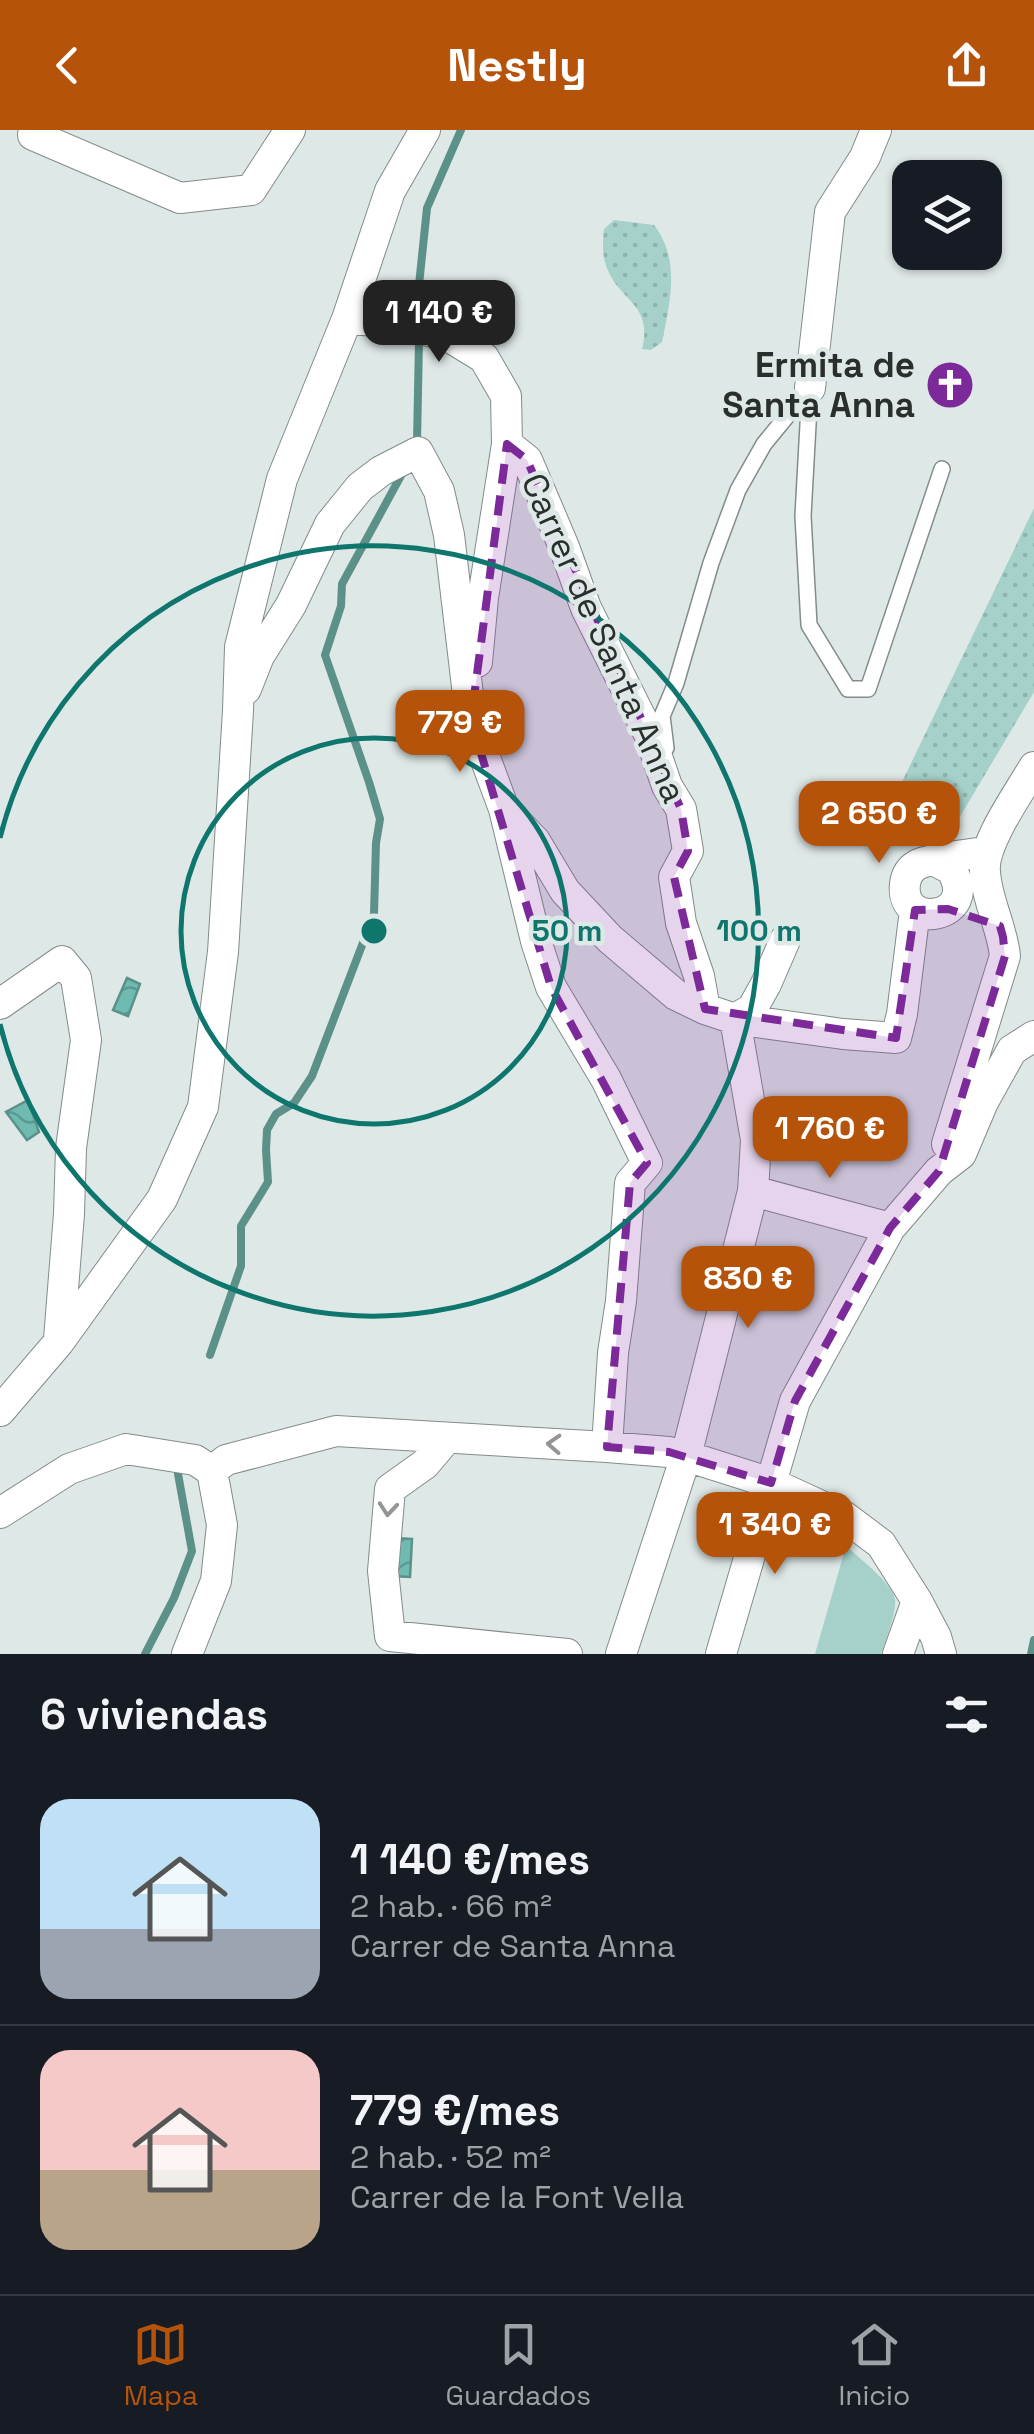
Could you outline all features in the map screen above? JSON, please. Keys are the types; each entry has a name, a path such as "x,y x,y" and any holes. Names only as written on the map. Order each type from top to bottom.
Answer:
{"street":[{"path":"34,133 180,198 251,190 290,130"},
{"path":"0,1410 59,1342 162,1199 203,1106 223,952 240,647 282,479 347,319 390,191 424,130"},
{"path":"810,388 830,212 865,157 876,130"},
{"name":"Carrer de Santa Anna","path":"347,319 394,322 448,336 484,358 506,396 507,444 527,460 586,608 650,736 666,786 680,809 688,851 674,878 681,923 699,976 705,1010"},
{"path":"472,720 483,598 507,444"},
{"path":"238,711 258,656 291,605 330,524 360,487 418,452 439,491 450,535 472,720 504,809 536,941 551,987 606,1079 648,1163 630,1183 621,1301 612,1353 607,1446"},
{"path":"939,1171 1005,956 985,872 986,852 1034,767"},
{"path":"504,809 535,841 566,892 610,938 676,994 735,1020 896,1038 915,910"},
{"path":"935,861 945,864 956,876 958,894 948,909 932,915 915,910 905,895 906,878 918,864 926,861 986,852"},
{"path":"948,909 1002,932"},
{"path":"735,1020 752,1009 785,940"},
{"path":"0,1004 62,961 76,978 86,1040 71,1148 59,1342"},
{"path":"620,1654 686,1456 754,1191 756,1140 735,1020"},
{"path":"721,1654 795,1400 890,1228 939,1171 961,1154 983,1102 1012,1050 1034,1036"},
{"path":"754,1191 890,1228"},
{"path":"212,1471 226,1460 336,1431 607,1446 686,1456 771,1482 845,1516 881,1544 917,1601 941,1654"},
{"path":"447,1438 425,1464 390,1490 383,1571 390,1636 567,1654"},
{"path":"0,1513 69,1469 126,1449 195,1460 212,1471 222,1524 216,1581 187,1654"},
{"path":"898,1654 917,1601"}],"lane":[{"path":"810,388 802,516 809,625 848,689 868,688 942,469"},
{"path":"676,801 662,716 676,684 711,563 746,475 764,444 810,388"}],"highlighted area":[{"path":"507,444 527,460 681,809 688,851 674,877 705,1009 896,1038 915,910 948,909 1000,926 1003,937 1005,956 939,1171 890,1228 795,1401 771,1483 669,1452 607,1447 630,1183 647,1163 551,987 471,720"}],"shaded area":[{"path":"614,220 654,225 668,252 668,312 662,342 651,350 642,349 643,321 605,262 604,229"},
{"path":"1034,508 1034,692 958,820 906,840 889,809"},
{"path":"846,1546 882,1578 895,1599 881,1654 815,1654"}],"water":[{"path":"127,978 140,984 128,1016 113,1010"},
{"path":"28,1100 39,1132 27,1140 6,1112"},
{"path":"395,1538 412,1539 410,1577 391,1576"}],"waterway":[{"path":"417,304 427,208 461,130"},
{"path":"417,443 419,340"},
{"path":"210,1355 241,1266 241,1226 268,1182 267,1130 276,1114 294,1103 312,1076 374,914 380,819 325,655 341,606 342,584 403,472"},
{"path":"145,1654 174,1598 192,1551 178,1474"},
{"path":"1031,1654 1034,1640"}],"place":[{"name":"Ermita de Santa Anna","path":"950,385"}]}
